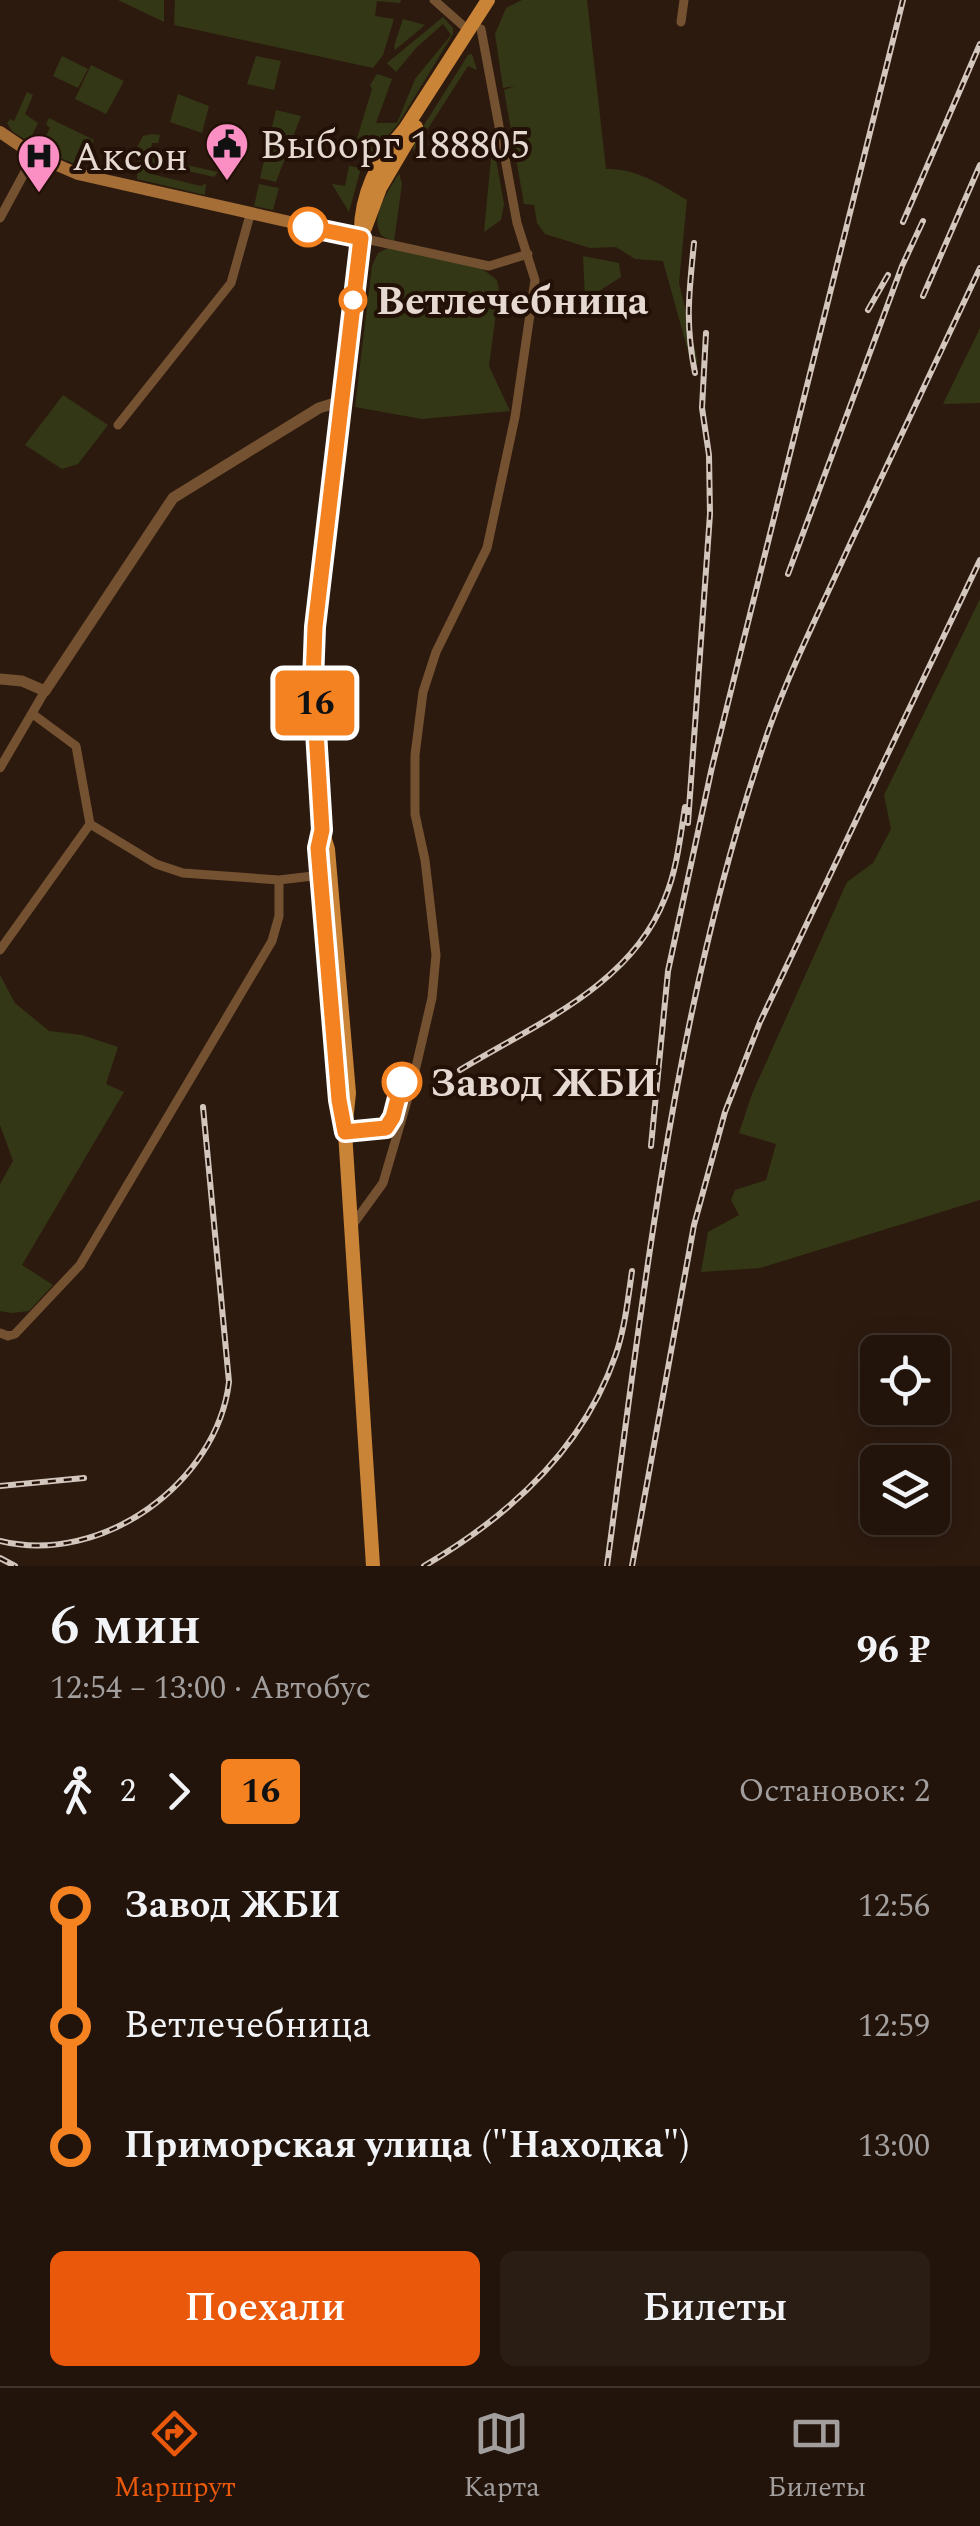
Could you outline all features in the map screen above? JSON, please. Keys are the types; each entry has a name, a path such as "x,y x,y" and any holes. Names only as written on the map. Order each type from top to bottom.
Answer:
{"main road":[{"path":"373,1566 345,1132 339,1100 325,875 318,848 322,830 313,682 315,627 361,238 393,163 488,0"},
{"path":"474,29 499,0"},
{"path":"0,132 34,155 78,174 361,238"}],"street":[{"path":"350,1228 383,1183 432,998 436,954 415,814 415,755 423,692 436,652 487,548 515,417 534,280 516,223 474,29 434,0"},
{"path":"681,22 684,0"},
{"path":"0,218 34,155"},
{"path":"118,424 231,283 250,215"},
{"path":"361,238 489,266 528,254"},
{"path":"0,768 45,691 173,498 319,408 341,401"},
{"path":"0,679 22,681 45,691"},
{"path":"0,950 90,824 76,746 34,715"},
{"path":"90,824 164,868 183,873 279,880 325,875"},
{"path":"5,1335 80,1265 272,941 279,916 279,880"}],"green space":[{"path":"118,0 164,0 164,22"},
{"path":"175,0 401,0 377,1 375,16 394,19 383,55 373,68 174,25"},
{"path":"522,0 587,0 606,169 638,174 687,200 679,283 698,362 691,362 663,261 635,259 616,247 590,248 545,234 537,223 534,205 524,204 504,90 515,86 503,88 495,34 506,8"},
{"path":"443,17 453,28 453,34 398,124 374,152 354,148 370,85 377,74 392,79 376,123 397,123 415,79 451,35 443,24 396,72 387,63"},
{"path":"403,19 425,25 395,50 394,46"},
{"path":"472,54 477,70 468,66 413,152 414,141"},
{"path":"62,56 88,69 78,88 53,76"},
{"path":"256,56 281,61 274,90 247,84"},
{"path":"91,65 124,81 106,114 75,99"},
{"path":"27,92 33,95 25,114 38,123 29,142 7,123 10,119 14,121"},
{"path":"178,94 209,106 202,133 170,122"},
{"path":"276,110 301,116 276,182 260,178"},
{"path":"49,118 94,140 89,150 80,148 75,159 82,167 39,149 50,128 46,124"},
{"path":"160,135 158,143 152,143 150,157 218,172 214,177 154,163 151,174 201,186 206,183 205,195 137,179 135,151 143,136"},
{"path":"492,148 504,204 501,220 484,232"},
{"path":"349,166 361,168 349,212 332,184 345,186"},
{"path":"399,173 402,184 394,241 382,236 377,221 381,204"},
{"path":"259,184 279,188 273,210 254,206"},
{"path":"388,248 480,267 497,280 489,366 510,411 422,419 355,407 372,266 378,253"},
{"path":"583,256 619,263 621,277 585,300"},
{"path":"980,328 980,403 943,404"},
{"path":"63,395 108,425 78,464 62,469 25,445"},
{"path":"980,599 980,1200 760,1268 701,1272 708,1232 739,1215 731,1200 735,1190 766,1180 776,1144 739,1133 752,1094 847,882 873,863 891,829 884,795"},
{"path":"0,975 15,1003 49,1031 82,1035 118,1047 106,1084 124,1092 22,1265 53,1285 29,1311 11,1313 0,1311 0,1184 13,1161 0,1125"}],"railway":[{"path":"651,1146 668,971 712,767 903,0"},
{"path":"903,222 980,44"},
{"path":"923,296 980,165"},
{"path":"788,574 902,266 923,221"},
{"path":"694,243 689,323 695,373"},
{"path":"607,1566 667,1143 709,934 737,831 769,729 798,658 980,268"},
{"path":"868,310 888,275"},
{"path":"688,823 710,514 709,455 702,408 706,333"},
{"path":"632,1566 694,1225 725,1112 760,1022 980,560"},
{"path":"460,1070 578,1000 629,956 650,929 665,898 685,807"},
{"path":"0,1541 39,1545 77,1541 114,1528 148,1509 178,1483 202,1453 220,1419 229,1382 203,1107"},
{"path":"424,1566 513,1502 540,1477 584,1420 616,1354 632,1271"},
{"path":"0,1486 84,1478"},
{"path":"0,1558 15,1566"}],"bus line":[{"name":"16","path":"308,227 361,238 322,556 313,682 322,830 318,848 345,1132 386,1128 402,1082"}],"place":[{"name":"Выборг 188805","path":"227,182"},
{"name":"Аксон","path":"39,194"},
{"name":"Ветлечебница","path":"353,300"},
{"name":"Завод ЖБИ","path":"402,1082"}]}
